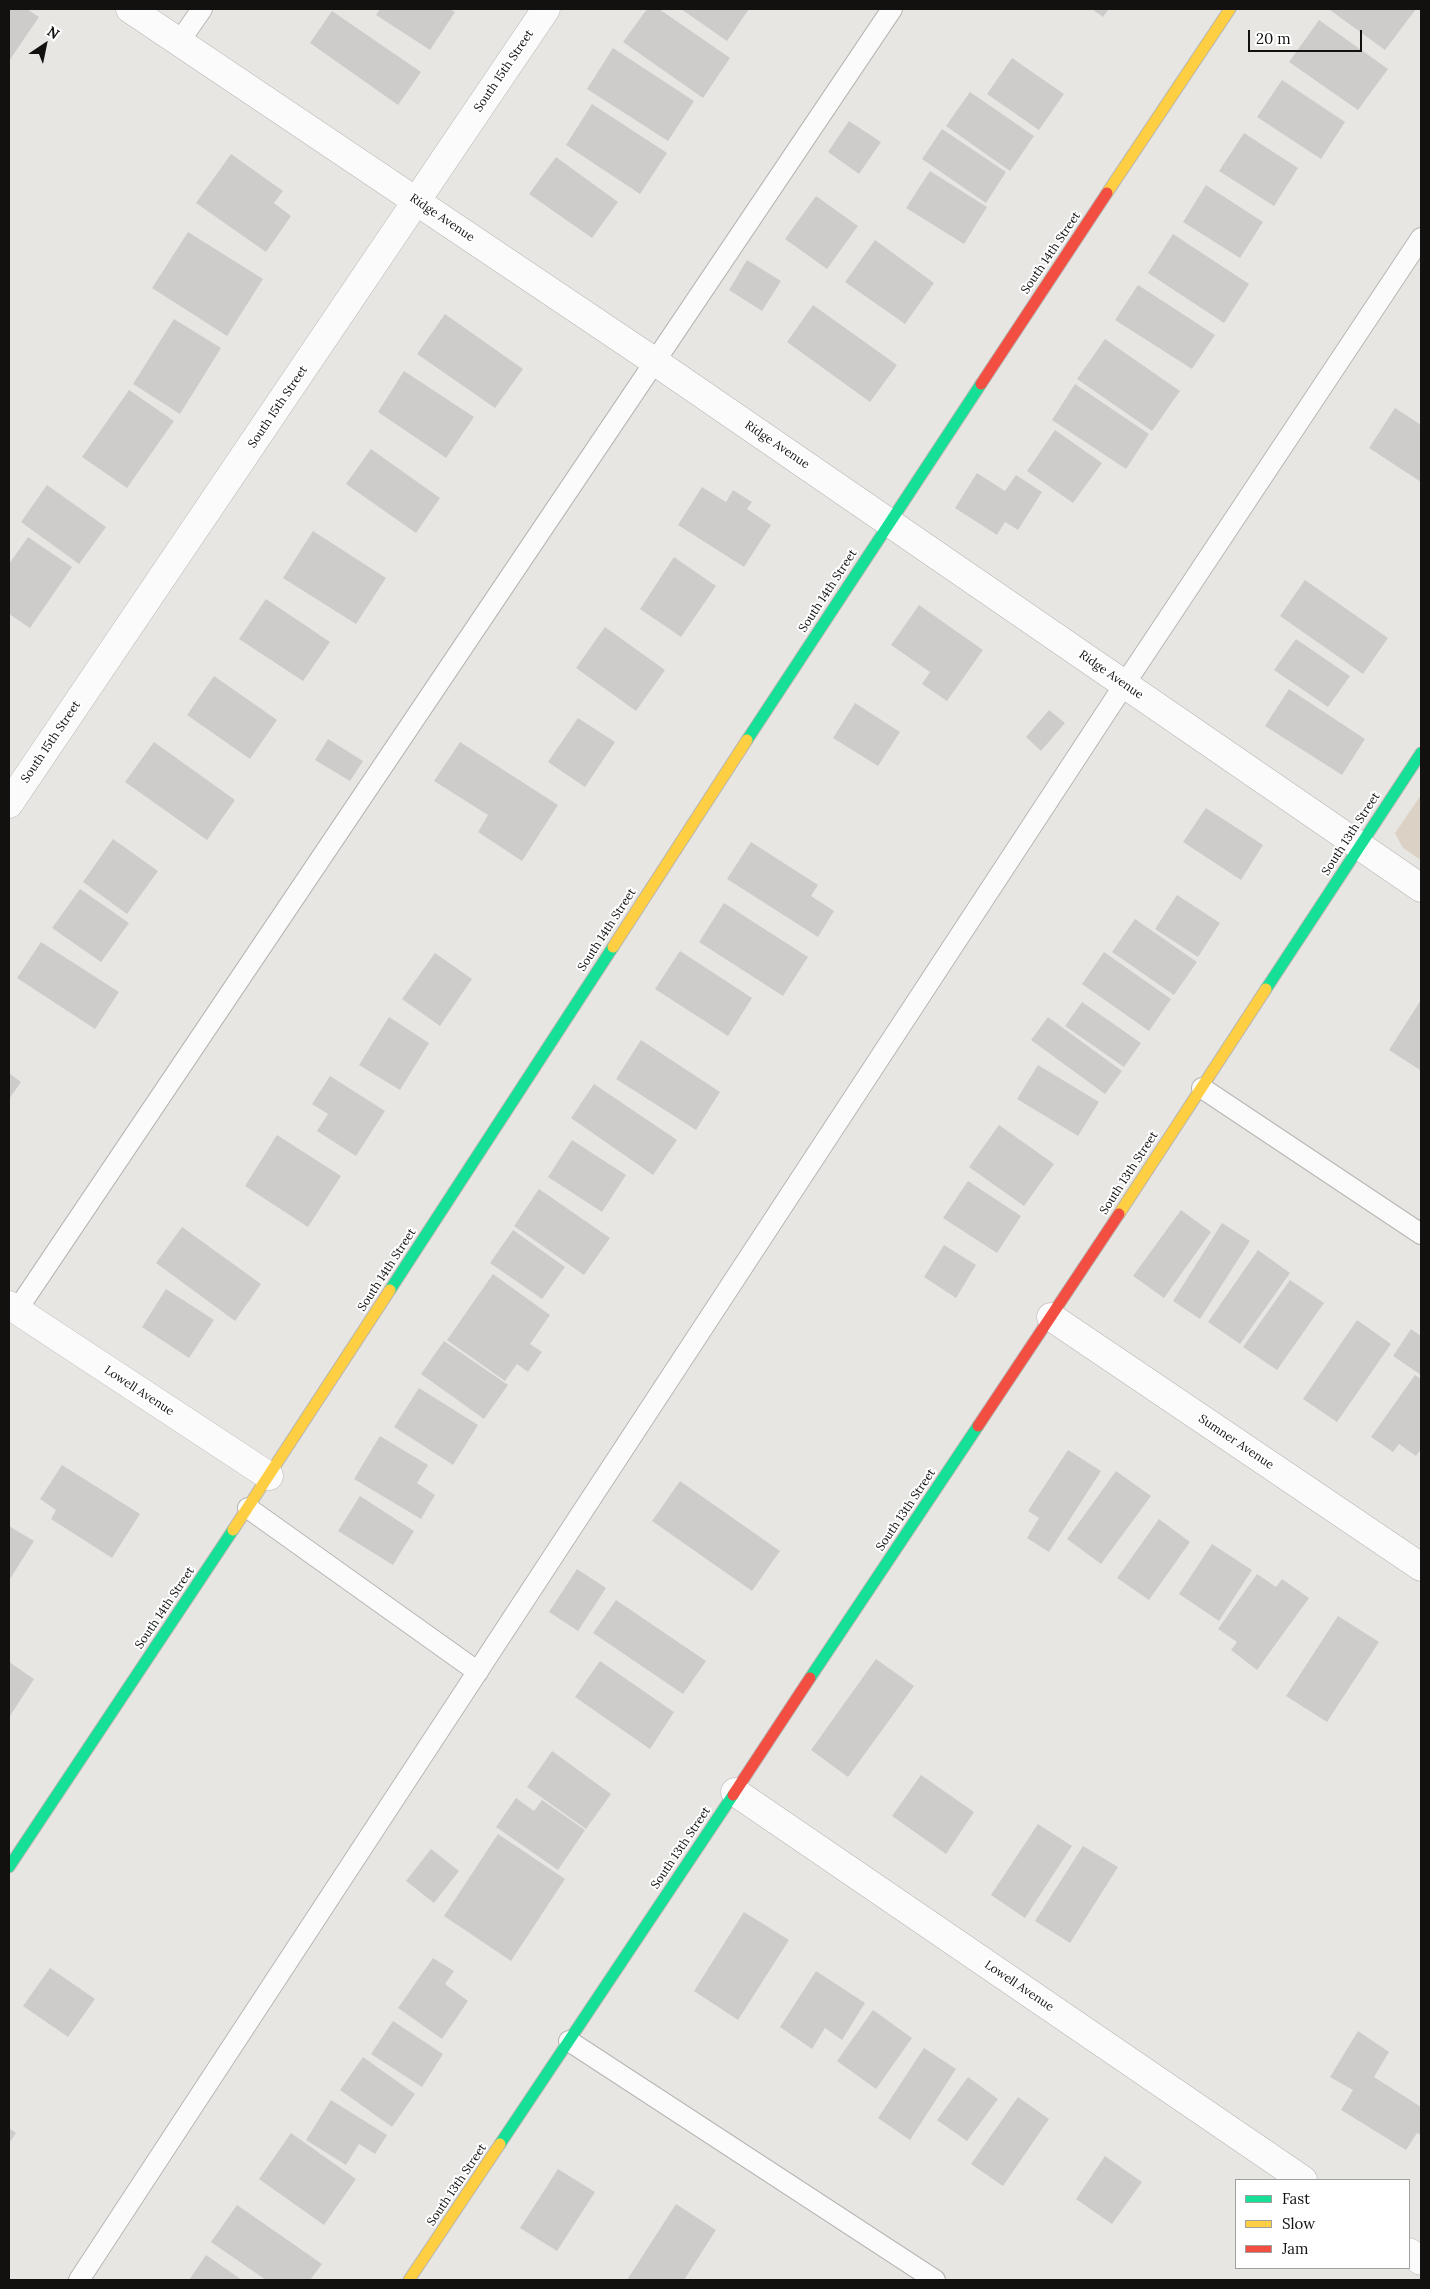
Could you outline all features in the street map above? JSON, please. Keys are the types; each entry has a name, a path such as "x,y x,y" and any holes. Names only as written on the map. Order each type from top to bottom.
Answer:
{"street":[{"name":"Ridge Avenue","path":"130,9 654,361 1421,888"},
{"name":"South 15th Street","path":"9,804 546,9"},
{"name":"South 14th Street","path":"9,1867 269,1476 889,522 1230,9"},
{"name":"South 13th Street","path":"417,2278 569,2041 1051,1317 1421,754"},
{"name":"Lowell Avenue","path":"13,1308 269,1476"},
{"name":"Sumner Avenue","path":"1051,1317 1421,1567"},
{"name":"Lowell Avenue","path":"735,1792 1302,2179"},
{"path":"1410,2253 1421,2261"}],"lane":[{"path":"179,42 202,9"},
{"path":"13,1308 892,9"},
{"path":"79,2280 1124,685 1421,238"},
{"path":"1202,1088 1421,1234"},
{"path":"248,1508 478,1672"},
{"path":"569,2041 935,2280"}],"shaded area":[{"path":"1421,795 1421,860 1403,848 1395,833"}],"building":[{"path":"9,9 27,9 39,17 9,61"},
{"path":"380,9 450,9 455,12 430,50 376,15"},
{"path":"647,9 659,9 730,58 703,98 623,42"},
{"path":"681,9 749,9 727,41"},
{"path":"1092,9 1109,9 1103,17"},
{"path":"1331,9 1416,9 1385,50"},
{"path":"332,11 421,72 398,105 310,43"},
{"path":"1319,20 1388,69 1358,110 1289,62"},
{"path":"613,48 694,101 668,141 587,89"},
{"path":"1012,58 1064,94 1039,130 987,94"},
{"path":"1282,80 1345,122 1321,159 1257,117"},
{"path":"970,92 1034,136 1010,171 946,126"},
{"path":"592,104 667,153 640,194 566,145"},
{"path":"849,121 881,142 859,174 828,152"},
{"path":"942,129 1006,172 986,203 922,159"},
{"path":"1244,133 1298,168 1274,206 1219,171"},
{"path":"231,154 283,191 274,203 291,216 266,252 196,203"},
{"path":"556,157 618,202 592,238 529,194"},
{"path":"930,171 987,207 964,244 906,208"},
{"path":"1206,185 1263,222 1240,258 1183,222"},
{"path":"816,196 858,226 827,269 785,239"},
{"path":"188,232 263,279 227,336 152,288"},
{"path":"1173,234 1249,284 1224,323 1148,273"},
{"path":"875,240 934,283 905,324 845,282"},
{"path":"747,260 781,281 762,311 729,290"},
{"path":"1138,285 1215,335 1192,369 1115,320"},
{"path":"813,305 897,365 870,402 787,342"},
{"path":"445,314 523,369 495,408 417,354"},
{"path":"174,319 221,348 180,414 133,384"},
{"path":"1105,339 1180,391 1152,431 1077,379"},
{"path":"404,371 474,417 446,458 378,412"},
{"path":"1075,384 1149,434 1126,469 1052,420"},
{"path":"129,390 174,421 127,488 82,457"},
{"path":"1395,408 1421,425 1421,482 1369,448"},
{"path":"1055,430 1102,463 1073,503 1027,471"},
{"path":"371,449 440,498 416,533 346,484"},
{"path":"977,473 1005,491 1016,475 1042,492 1018,530 1005,522 997,535 955,508"},
{"path":"47,485 106,527 79,564 21,522"},
{"path":"702,487 726,502 733,490 752,502 747,509 771,525 744,567 678,525"},
{"path":"313,531 386,578 356,624 283,578"},
{"path":"28,537 72,567 30,628 9,614 9,564"},
{"path":"674,557 716,586 681,637 640,609"},
{"path":"1305,580 1388,638 1363,674 1280,616"},
{"path":"266,599 330,642 303,681 239,639"},
{"path":"919,605 983,650 947,701 922,684 930,672 891,645"},
{"path":"605,627 665,670 636,711 576,668"},
{"path":"1296,639 1350,676 1328,707 1274,670"},
{"path":"214,676 277,720 250,759 187,715"},
{"path":"1289,689 1365,739 1342,775 1265,726"},
{"path":"855,703 900,732 878,766 833,738"},
{"path":"1049,710 1065,723 1041,751 1026,737"},
{"path":"578,718 615,742 585,787 548,762"},
{"path":"328,739 363,761 350,781 315,760"},
{"path":"154,742 235,800 207,840 125,782"},
{"path":"460,742 558,805 522,861 478,832 488,815 434,781"},
{"path":"1206,808 1263,845 1241,880 1183,842"},
{"path":"113,839 158,871 127,914 83,882"},
{"path":"751,842 818,885 811,896 834,911 818,937 727,879"},
{"path":"80,889 129,923 101,962 52,928"},
{"path":"1177,895 1220,923 1198,957 1155,929"},
{"path":"724,903 808,957 783,996 699,942"},
{"path":"1135,919 1197,962 1174,995 1112,952"},
{"path":"41,942 119,992 95,1029 17,978"},
{"path":"680,951 752,998 728,1036 655,989"},
{"path":"1104,952 1171,999 1149,1031 1082,984"},
{"path":"435,953 472,979 440,1026 402,999"},
{"path":"1421,1000 1421,1068 1420,1070 1389,1050"},
{"path":"1082,1002 1141,1043 1124,1067 1065,1026"},
{"path":"389,1017 429,1043 400,1090 359,1065"},
{"path":"1048,1017 1122,1071 1105,1094 1031,1040"},
{"path":"641,1040 720,1092 696,1130 616,1079"},
{"path":"1038,1065 1099,1102 1078,1136 1017,1099"},
{"path":"9,1073 21,1082 9,1099"},
{"path":"330,1076 385,1111 356,1156 317,1131 328,1114 312,1104"},
{"path":"594,1084 677,1140 653,1175 571,1118"},
{"path":"999,1125 1054,1164 1024,1206 969,1167"},
{"path":"277,1135 341,1176 308,1227 245,1186"},
{"path":"572,1140 626,1175 602,1212 548,1177"},
{"path":"968,1181 1021,1216 997,1253 943,1218"},
{"path":"539,1189 610,1238 584,1275 514,1226"},
{"path":"1181,1210 1211,1232 1164,1298 1133,1276"},
{"path":"1222,1223 1250,1241 1200,1319 1173,1301"},
{"path":"182,1227 261,1284 235,1321 156,1263"},
{"path":"513,1230 565,1267 542,1299 490,1263"},
{"path":"944,1245 976,1265 956,1298 924,1277"},
{"path":"1258,1250 1290,1273 1240,1344 1208,1322"},
{"path":"493,1274 550,1315 530,1344 542,1352 528,1372 517,1364 505,1381 447,1340"},
{"path":"1290,1280 1324,1303 1277,1370 1243,1347"},
{"path":"166,1289 214,1320 189,1358 142,1327"},
{"path":"1357,1320 1391,1344 1337,1422 1303,1399"},
{"path":"1411,1329 1421,1336 1421,1375 1393,1356"},
{"path":"444,1341 508,1385 484,1419 421,1374"},
{"path":"1415,1375 1421,1379 1421,1449 1416,1456 1399,1444 1393,1452 1371,1437"},
{"path":"419,1388 478,1425 453,1465 394,1427"},
{"path":"380,1436 428,1465 417,1483 435,1495 421,1519 354,1479"},
{"path":"1068,1450 1101,1471 1049,1552 1027,1538 1039,1518 1028,1511"},
{"path":"62,1465 140,1514 112,1558 51,1519 56,1510 40,1499"},
{"path":"1116,1471 1151,1496 1101,1564 1067,1539"},
{"path":"680,1481 780,1551 752,1591 652,1521"},
{"path":"360,1496 414,1531 393,1565 338,1531"},
{"path":"1159,1519 1190,1542 1149,1600 1117,1578"},
{"path":"9,1526 34,1541 10,1579 9,1578"},
{"path":"1212,1544 1252,1570 1219,1621 1179,1594"},
{"path":"577,1569 606,1588 578,1631 549,1612"},
{"path":"1257,1574 1276,1587 1282,1579 1309,1598 1257,1670 1231,1650 1237,1642 1218,1629"},
{"path":"616,1600 706,1661 683,1694 593,1633"},
{"path":"1338,1616 1379,1642 1327,1722 1286,1696"},
{"path":"876,1659 914,1686 848,1777 811,1750"},
{"path":"600,1661 674,1712 650,1749 575,1697"},
{"path":"9,1662 34,1679 10,1716 9,1715"},
{"path":"552,1751 611,1794 586,1829 527,1787"},
{"path":"921,1775 974,1812 946,1854 892,1816"},
{"path":"516,1798 534,1811 542,1800 585,1830 558,1870 496,1827"},
{"path":"1038,1824 1072,1846 1025,1918 991,1895"},
{"path":"498,1834 565,1879 511,1961 444,1916"},
{"path":"1083,1846 1118,1867 1070,1943 1035,1921"},
{"path":"431,1849 459,1871 434,1903 406,1881"},
{"path":"744,1912 789,1940 738,2020 694,1991"},
{"path":"433,1958 454,1971 445,1984 468,2001 442,2039 398,2008"},
{"path":"50,1968 95,1999 68,2037 23,2006"},
{"path":"816,1971 865,2003 842,2040 825,2028 812,2049 780,2027"},
{"path":"873,2010 912,2038 876,2089 837,2061"},
{"path":"393,2021 443,2054 422,2087 371,2054"},
{"path":"1358,2031 1389,2052 1374,2077 1421,2107 1421,2135 1417,2133 1406,2150 1341,2110 1353,2090 1330,2077"},
{"path":"924,2048 956,2069 910,2140 878,2118"},
{"path":"363,2057 415,2094 392,2127 340,2090"},
{"path":"968,2077 998,2099 967,2141 937,2120"},
{"path":"1018,2097 1049,2119 1003,2186 971,2164"},
{"path":"331,2100 387,2135 375,2154 359,2144 346,2165 306,2140"},
{"path":"9,2128 16,2133 9,2143"},
{"path":"291,2133 356,2179 324,2225 259,2179"},
{"path":"1105,2156 1142,2182 1112,2224 1076,2199"},
{"path":"558,2169 595,2192 557,2251 520,2228"},
{"path":"676,2204 716,2230 684,2280 627,2280"},
{"path":"237,2205 322,2264 310,2280 266,2280 211,2242"},
{"path":"206,2255 242,2280 189,2280"}],"traffic: fast":[{"path":"747,740 981,384"},
{"path":"1266,989 1421,753"},
{"path":"390,1290 613,947"},
{"path":"810,1678 978,1426"},
{"path":"9,1867 233,1530"},
{"path":"500,2144 733,1795"}],"traffic: slow":[{"path":"1107,193 1230,9"},
{"path":"613,947 747,740"},
{"path":"1119,1214 1266,989"},
{"path":"233,1530 390,1290"},
{"path":"409,2280 500,2144"}],"traffic: jam":[{"path":"981,384 1107,193"},
{"path":"978,1426 1119,1214"},
{"path":"733,1795 810,1678"}]}
